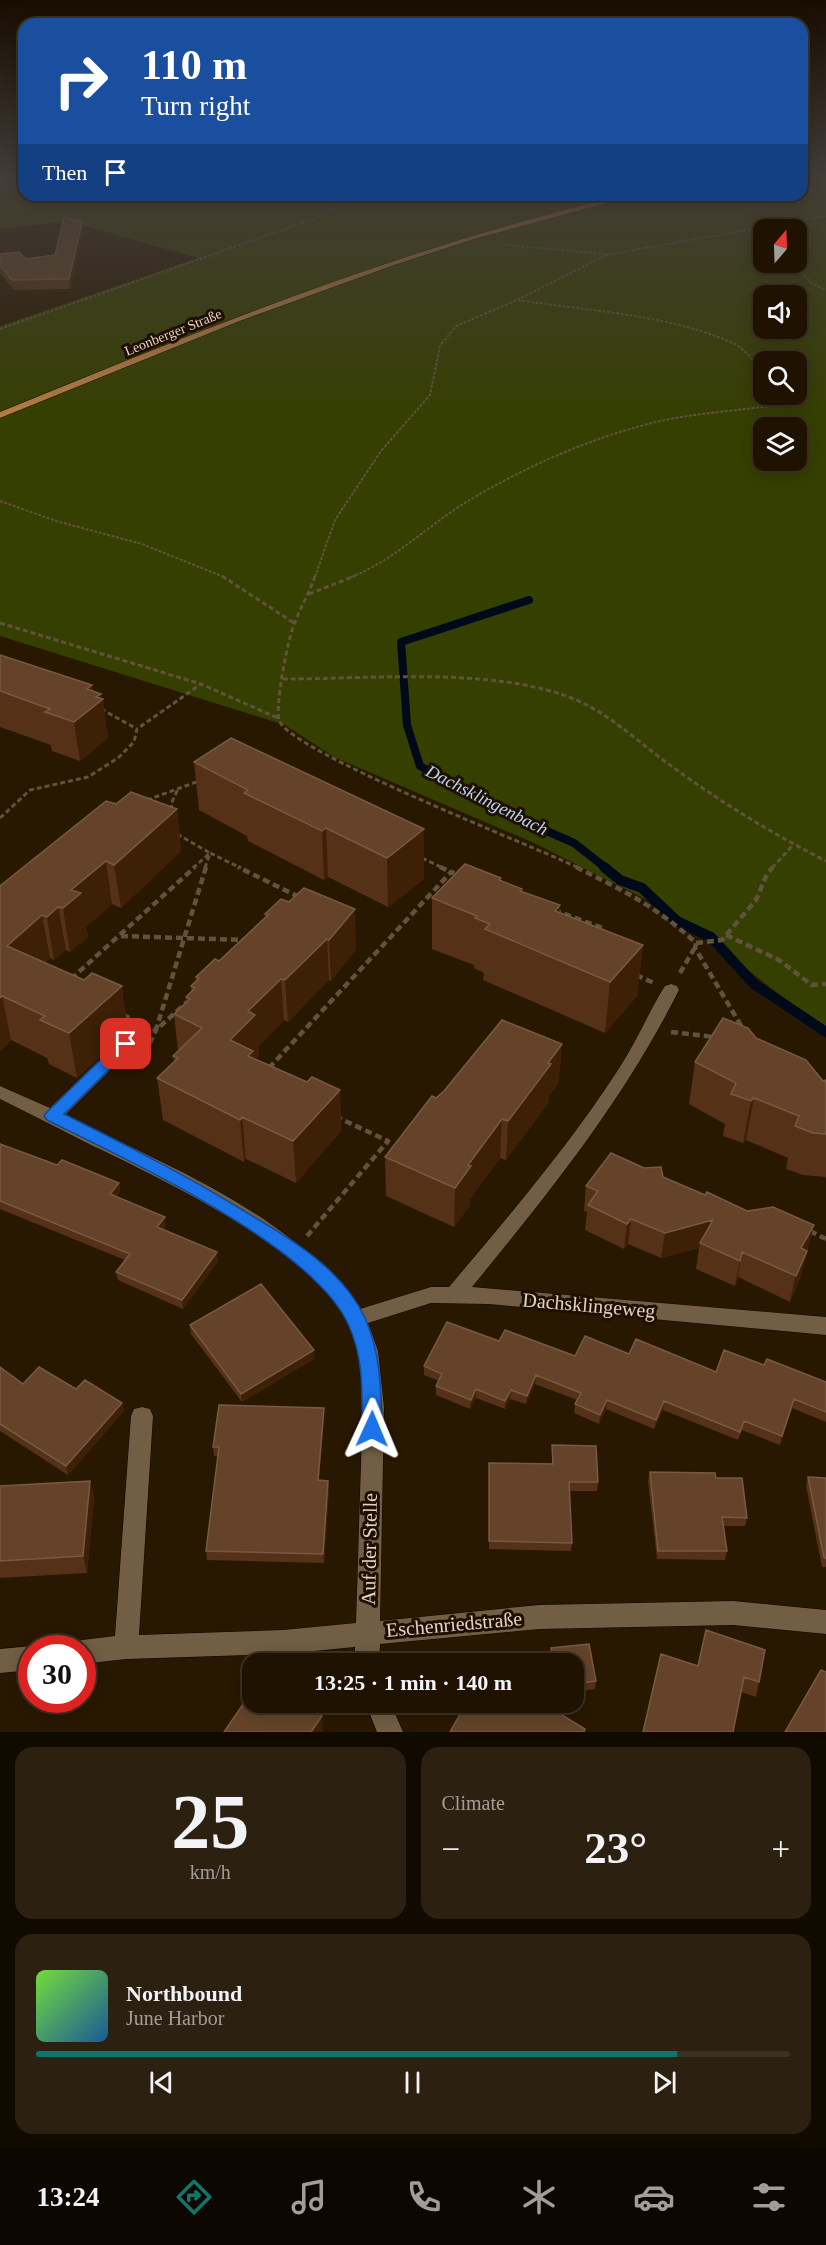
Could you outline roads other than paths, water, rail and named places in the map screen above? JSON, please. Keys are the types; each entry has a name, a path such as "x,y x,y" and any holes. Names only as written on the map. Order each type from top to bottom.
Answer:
{"main road":[{"name":"Leonberger Straße","path":"0,415 346,278 404,259"}],"street":[{"path":"453,1296 563,1163 652,1030 671,990"},
{"path":"53,1116 126,1044"},
{"name":"Auf der Stelle","path":"0,1092 171,1175 295,1251 336,1292 356,1319 364,1340 371,1371 373,1407 368,1653"},
{"name":"Dachsklingeweg","path":"356,1319 431,1295 489,1296 826,1326"},
{"path":"126,1647 142,1416"},
{"name":"Eschenriedstraße","path":"96,1650 126,1647 283,1642 527,1617 733,1613 826,1622"},
{"path":"0,1661 18,1659"},
{"path":"381,1713 390,1732"}],"waterway":[{"name":"Dachsklingenbach","path":"529,600 401,642 407,725 420,766 517,818 574,843 606,868"},
{"name":"Dachsklingenbach","path":"604,867 620,880 642,888 677,921 711,937 754,984 826,1032"}]}
